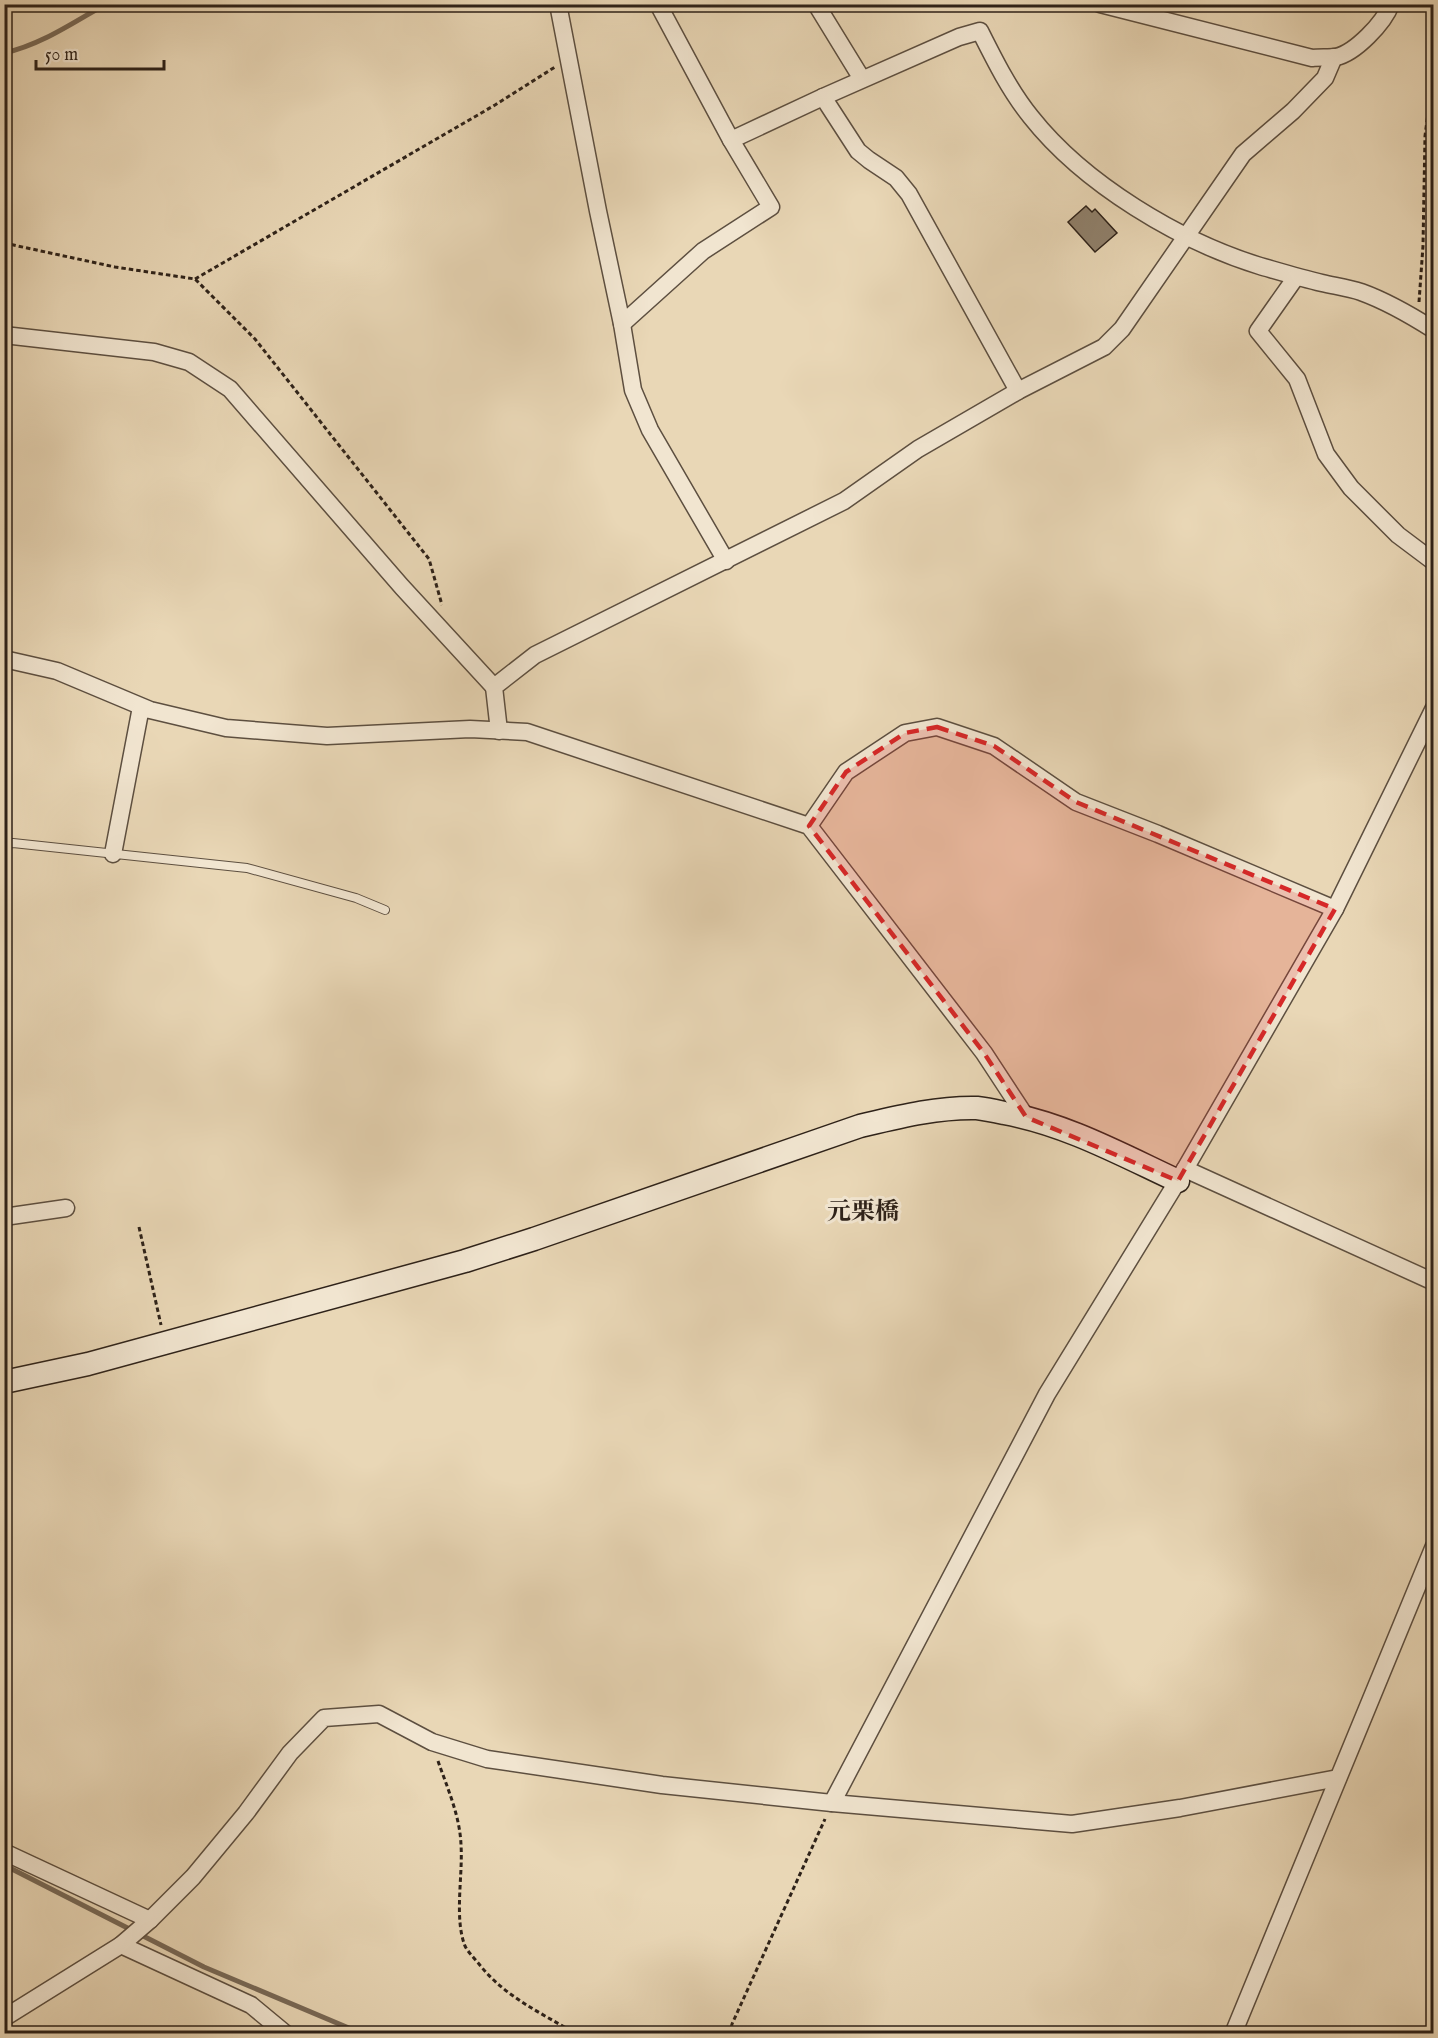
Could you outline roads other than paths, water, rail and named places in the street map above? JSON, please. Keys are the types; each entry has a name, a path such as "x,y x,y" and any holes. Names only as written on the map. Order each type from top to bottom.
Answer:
{"street":[{"path":"558,4 633,390 650,430 726,561"},
{"path":"622,324 703,251 771,207 731,140 658,4"},
{"path":"816,4 862,79"},
{"path":"1100,4 1312,58 1334,57 1352,49 1379,25 1391,4"},
{"path":"731,140 862,79 959,37 980,31 1007,82 1031,117 1069,158 1136,206 1185,236 1245,261 1296,277 1362,292 1434,330"},
{"path":"494,687 535,655 844,501 918,450 1018,391 1104,347 1122,329 1243,154 1301,103 1325,78 1334,57"},
{"path":"823,97 858,151 896,178 909,194 1018,391"},
{"path":"1296,277 1258,331 1297,379 1326,454 1351,488 1398,535 1434,562"},
{"path":"4,335 154,352 189,362 230,389 402,587 494,687 499,730"},
{"path":"4,659 57,671 141,706 226,728 327,736 470,729 527,732 809,826 984,1053 1026,1117"},
{"path":"113,854 141,706"},
{"path":"832,1803 1047,1394 1182,1175 1335,909 1434,708"},
{"path":"809,826 846,772 905,733 937,727 994,746 1076,802 1335,909"},
{"path":"4,1382 88,1364 465,1261 860,1126 941,1110 979,1108 1026,1117 1064,1129 1182,1175 1434,1282"},
{"path":"4,1216 66,1208"},
{"path":"1233,2034 1434,1546"},
{"path":"4,2018 124,1942 147,1922 193,1877 246,1813 290,1753 324,1718 379,1714 432,1742 487,1759 662,1785 832,1803 1072,1824 1180,1808 1338,1778"},
{"path":"4,1852 147,1922"},
{"path":"124,1942 251,2005 286,2034"}],"lane":[{"path":"4,844 14,843 247,868 356,898 385,910"}],"waterway":[{"path":"4,53 44,39 106,4"},
{"path":"4,1865 204,1967 363,2034"}],"district":[{"name":"元栗橋","path":"863,1211"}]}
